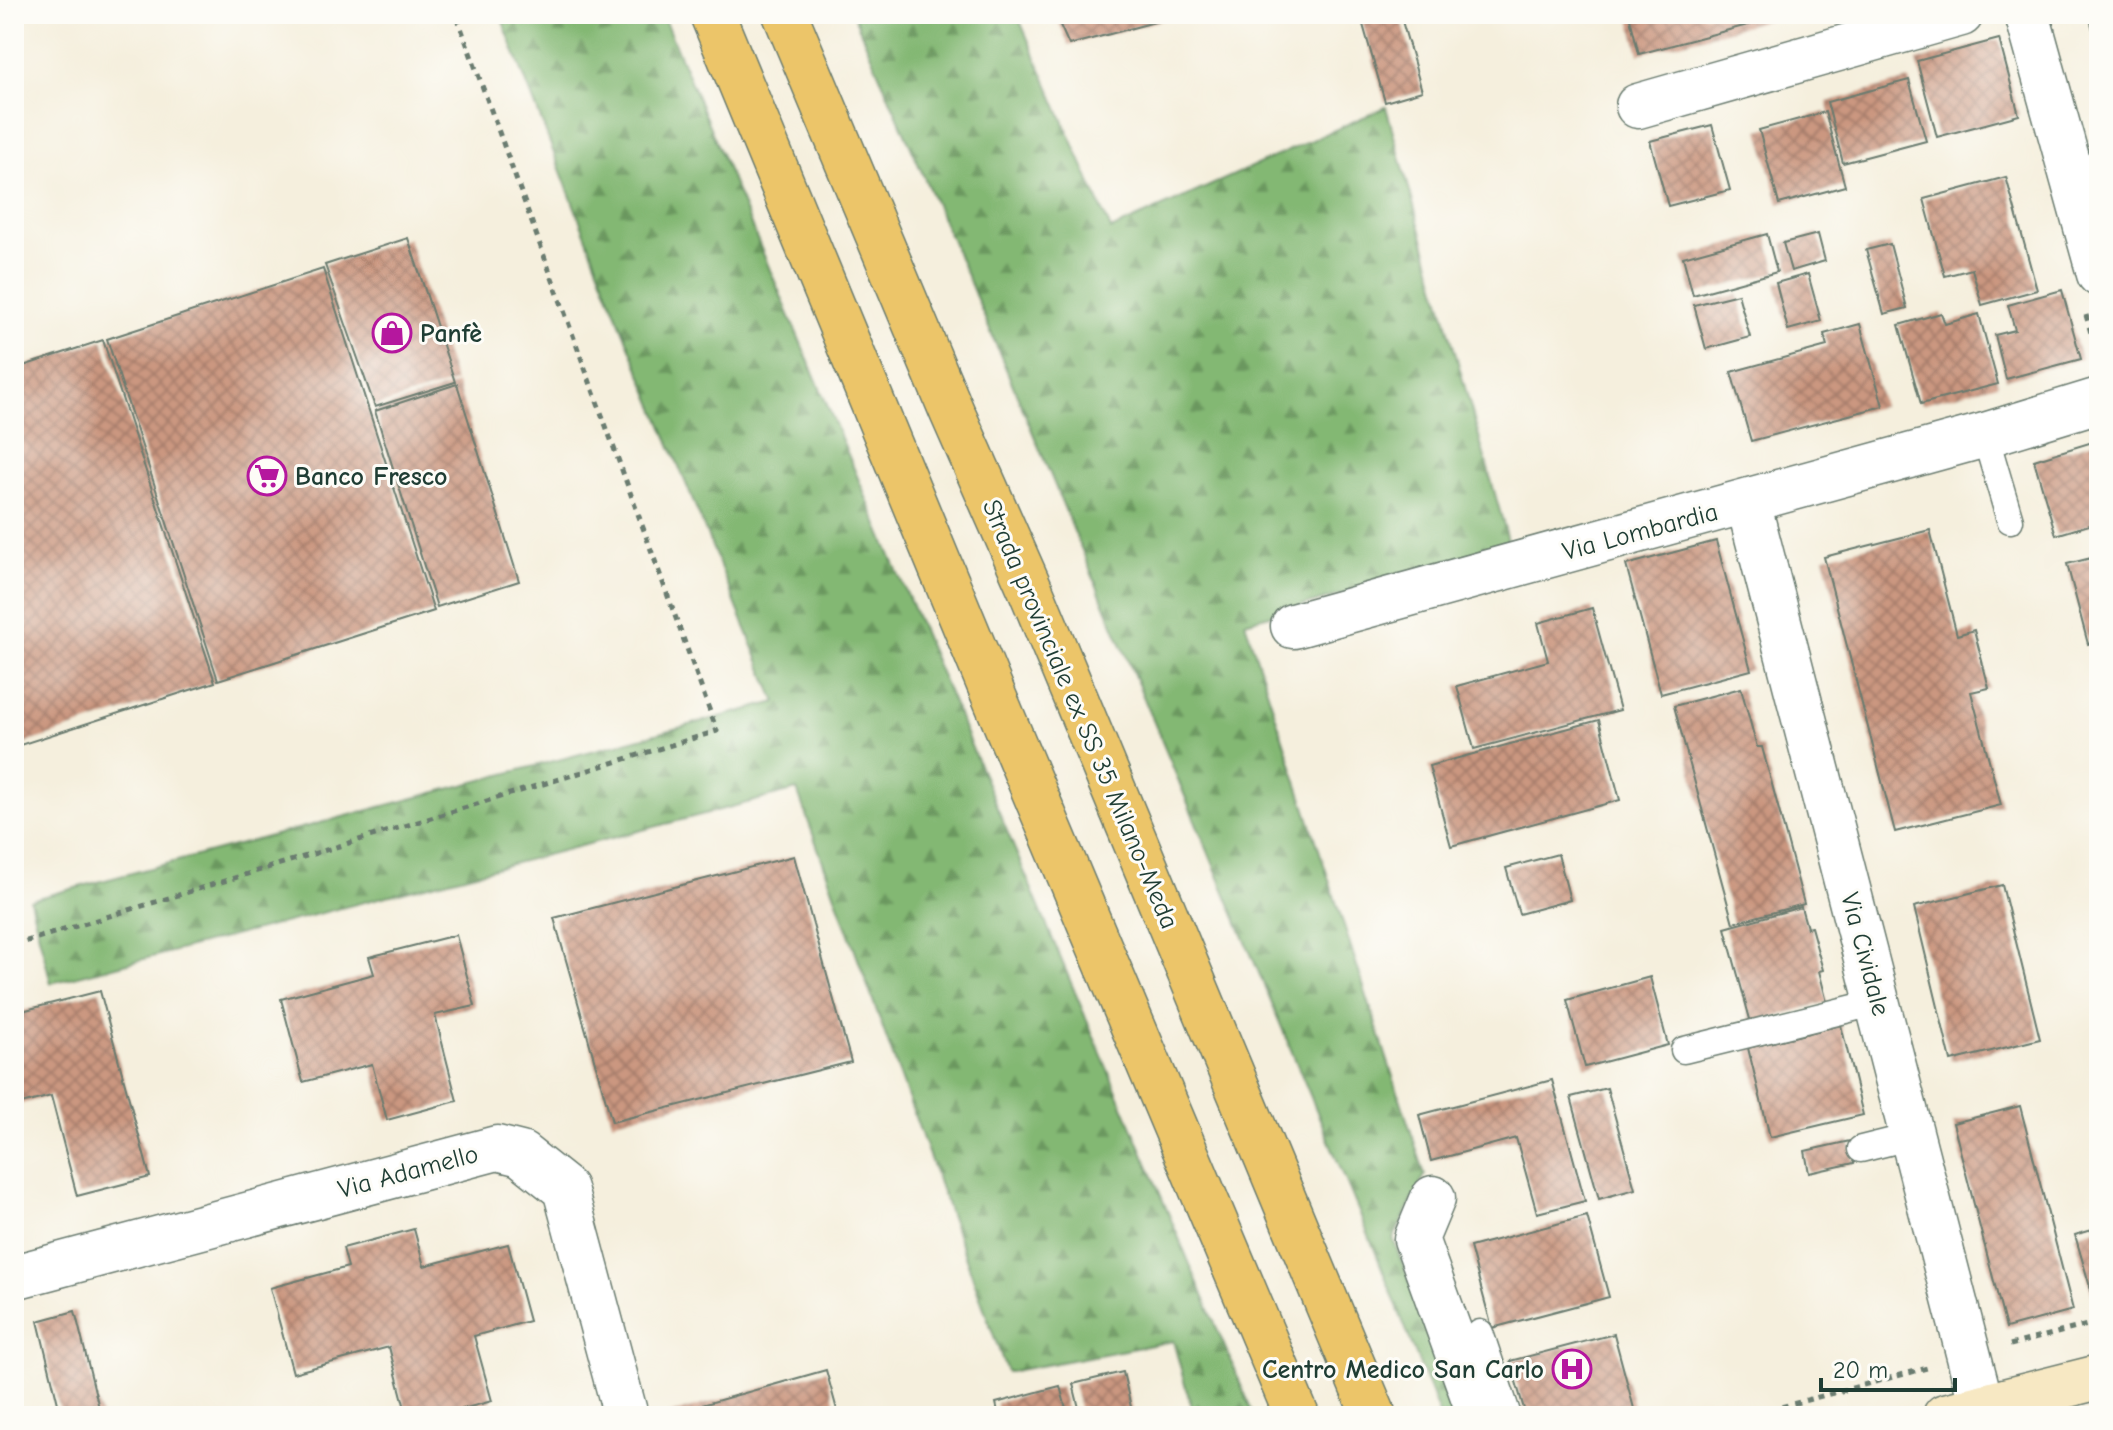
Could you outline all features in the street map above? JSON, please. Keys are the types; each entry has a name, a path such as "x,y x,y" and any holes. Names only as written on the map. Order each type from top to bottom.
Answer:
{"highway":[{"path":"712,14 1295,1412"},
{"name":"Strada provinciale ex SS 35 Milano-Meda","path":"785,14 952,412 1031,591 1374,1416"}],"street":[{"path":"1638,106 1961,14"},
{"path":"2027,14 2099,274"},
{"name":"Via Lombardia","path":"1293,626 1748,502 2099,400"},
{"name":"Via Cividale","path":"1748,502 1913,1136 1971,1413"},
{"name":"Via Adamello","path":"14,1277 497,1148 521,1154 565,1189 626,1416"},
{"path":"1433,1198 1416,1239 1480,1416"},
{"path":"1971,1413 2099,1377"}],"lane":[{"path":"1985,435 2010,520"},
{"path":"1684,1050 1878,1002"},
{"path":"1861,1149 1913,1136"},
{"path":"1480,1333 1508,1416"}],"path":[{"path":"14,945 717,731 456,14"}],"green space":[{"path":"500,14 662,14 1254,1416 1194,1416 1173,1341 1007,1372 797,790 51,983 30,900 776,702 615,311"},
{"path":"853,14 1017,14 1111,230 1386,107 1510,547 1245,622 1425,1175 1393,1239 1461,1416 1440,1416 1374,1248 971,285"}],"building":[{"path":"1055,14 1181,14 1181,15 1069,45"},
{"path":"1360,14 1400,14 1422,91 1385,102"},
{"path":"1629,14 1769,14 1770,19 1639,54"},
{"path":"2099,16 2099,50 2098,50 2090,18"},
{"path":"1999,39 2019,115 1937,137 1917,61"},
{"path":"1909,80 1926,141 1843,163 1827,102"},
{"path":"1825,112 1845,186 1779,204 1759,130"},
{"path":"1712,125 1730,190 1668,206 1650,141"},
{"path":"2006,177 2037,290 1982,305 1972,269 1945,276 1924,199"},
{"path":"1767,234 1777,272 1693,295 1683,257"},
{"path":"1818,234 1825,261 1791,271 1783,243"},
{"path":"408,238 455,382 375,407 325,265"},
{"path":"1890,244 1907,308 1884,314 1866,250"},
{"path":"323,269 434,611 218,680 107,339"},
{"path":"1808,274 1821,321 1788,330 1776,283"},
{"path":"2062,290 2081,359 2006,379 1995,335 2015,330 2008,305"},
{"path":"1738,294 1750,337 1706,349 1694,305"},
{"path":"1941,313 1945,324 1979,314 1998,384 1921,404 1899,325"},
{"path":"1860,324 1883,406 1751,441 1731,372 1827,346 1824,334"},
{"path":"103,340 215,682 14,747 14,369"},
{"path":"457,384 519,581 437,607 375,411"},
{"path":"2099,440 2099,522 2056,535 2034,460"},
{"path":"1930,530 1957,635 1974,630 1989,688 1971,692 2001,805 1895,832 1824,557"},
{"path":"1716,541 1751,670 1661,694 1626,565"},
{"path":"2099,556 2099,641 2088,644 2067,564"},
{"path":"1592,608 1620,710 1474,749 1457,686 1548,661 1538,623"},
{"path":"1741,688 1757,747 1762,747 1804,904 1733,923 1674,706"},
{"path":"1599,720 1620,800 1451,846 1429,766"},
{"path":"1558,854 1570,900 1519,914 1506,868"},
{"path":"794,856 851,1062 612,1122 554,918"},
{"path":"2002,885 2040,1039 1951,1061 1914,907"},
{"path":"1801,907 1807,928 1811,927 1823,970 1819,971 1827,1002 1751,1023 1725,928"},
{"path":"456,935 475,1006 435,1015 457,1101 387,1120 372,1064 303,1082 281,999 374,974 369,957"},
{"path":"1650,977 1668,1045 1585,1067 1567,1000"},
{"path":"100,991 150,1177 77,1196 51,1096 14,1106 14,1013"},
{"path":"1841,1025 1863,1115 1770,1137 1748,1048"},
{"path":"1552,1080 1585,1201 1537,1213 1516,1138 1431,1161 1419,1115"},
{"path":"1607,1088 1635,1189 1599,1199 1571,1097"},
{"path":"2020,1106 2073,1310 2006,1328 1953,1123"},
{"path":"1850,1141 1854,1163 1809,1173 1805,1151"},
{"path":"1587,1216 1609,1297 1492,1328 1470,1247"},
{"path":"2099,1228 2099,1302 2095,1304 2075,1235"},
{"path":"414,1229 424,1266 508,1244 529,1321 474,1336 492,1401 436,1416 407,1416 389,1347 293,1373 270,1288 348,1267 343,1248"},
{"path":"75,1311 101,1416 61,1416 38,1321"},
{"path":"1614,1334 1636,1416 1526,1416 1510,1361"},
{"path":"826,1370 837,1410 826,1413 827,1416 663,1416"},
{"path":"1123,1372 1133,1416 1081,1416 1073,1384"},
{"path":"1060,1386 1068,1416 999,1416 996,1403"}],"place":[{"name":"Panfè","path":"392,333"},
{"name":"Banco Fresco","path":"267,476"},
{"name":"Centro Medico San Carlo","path":"1572,1369"}]}
